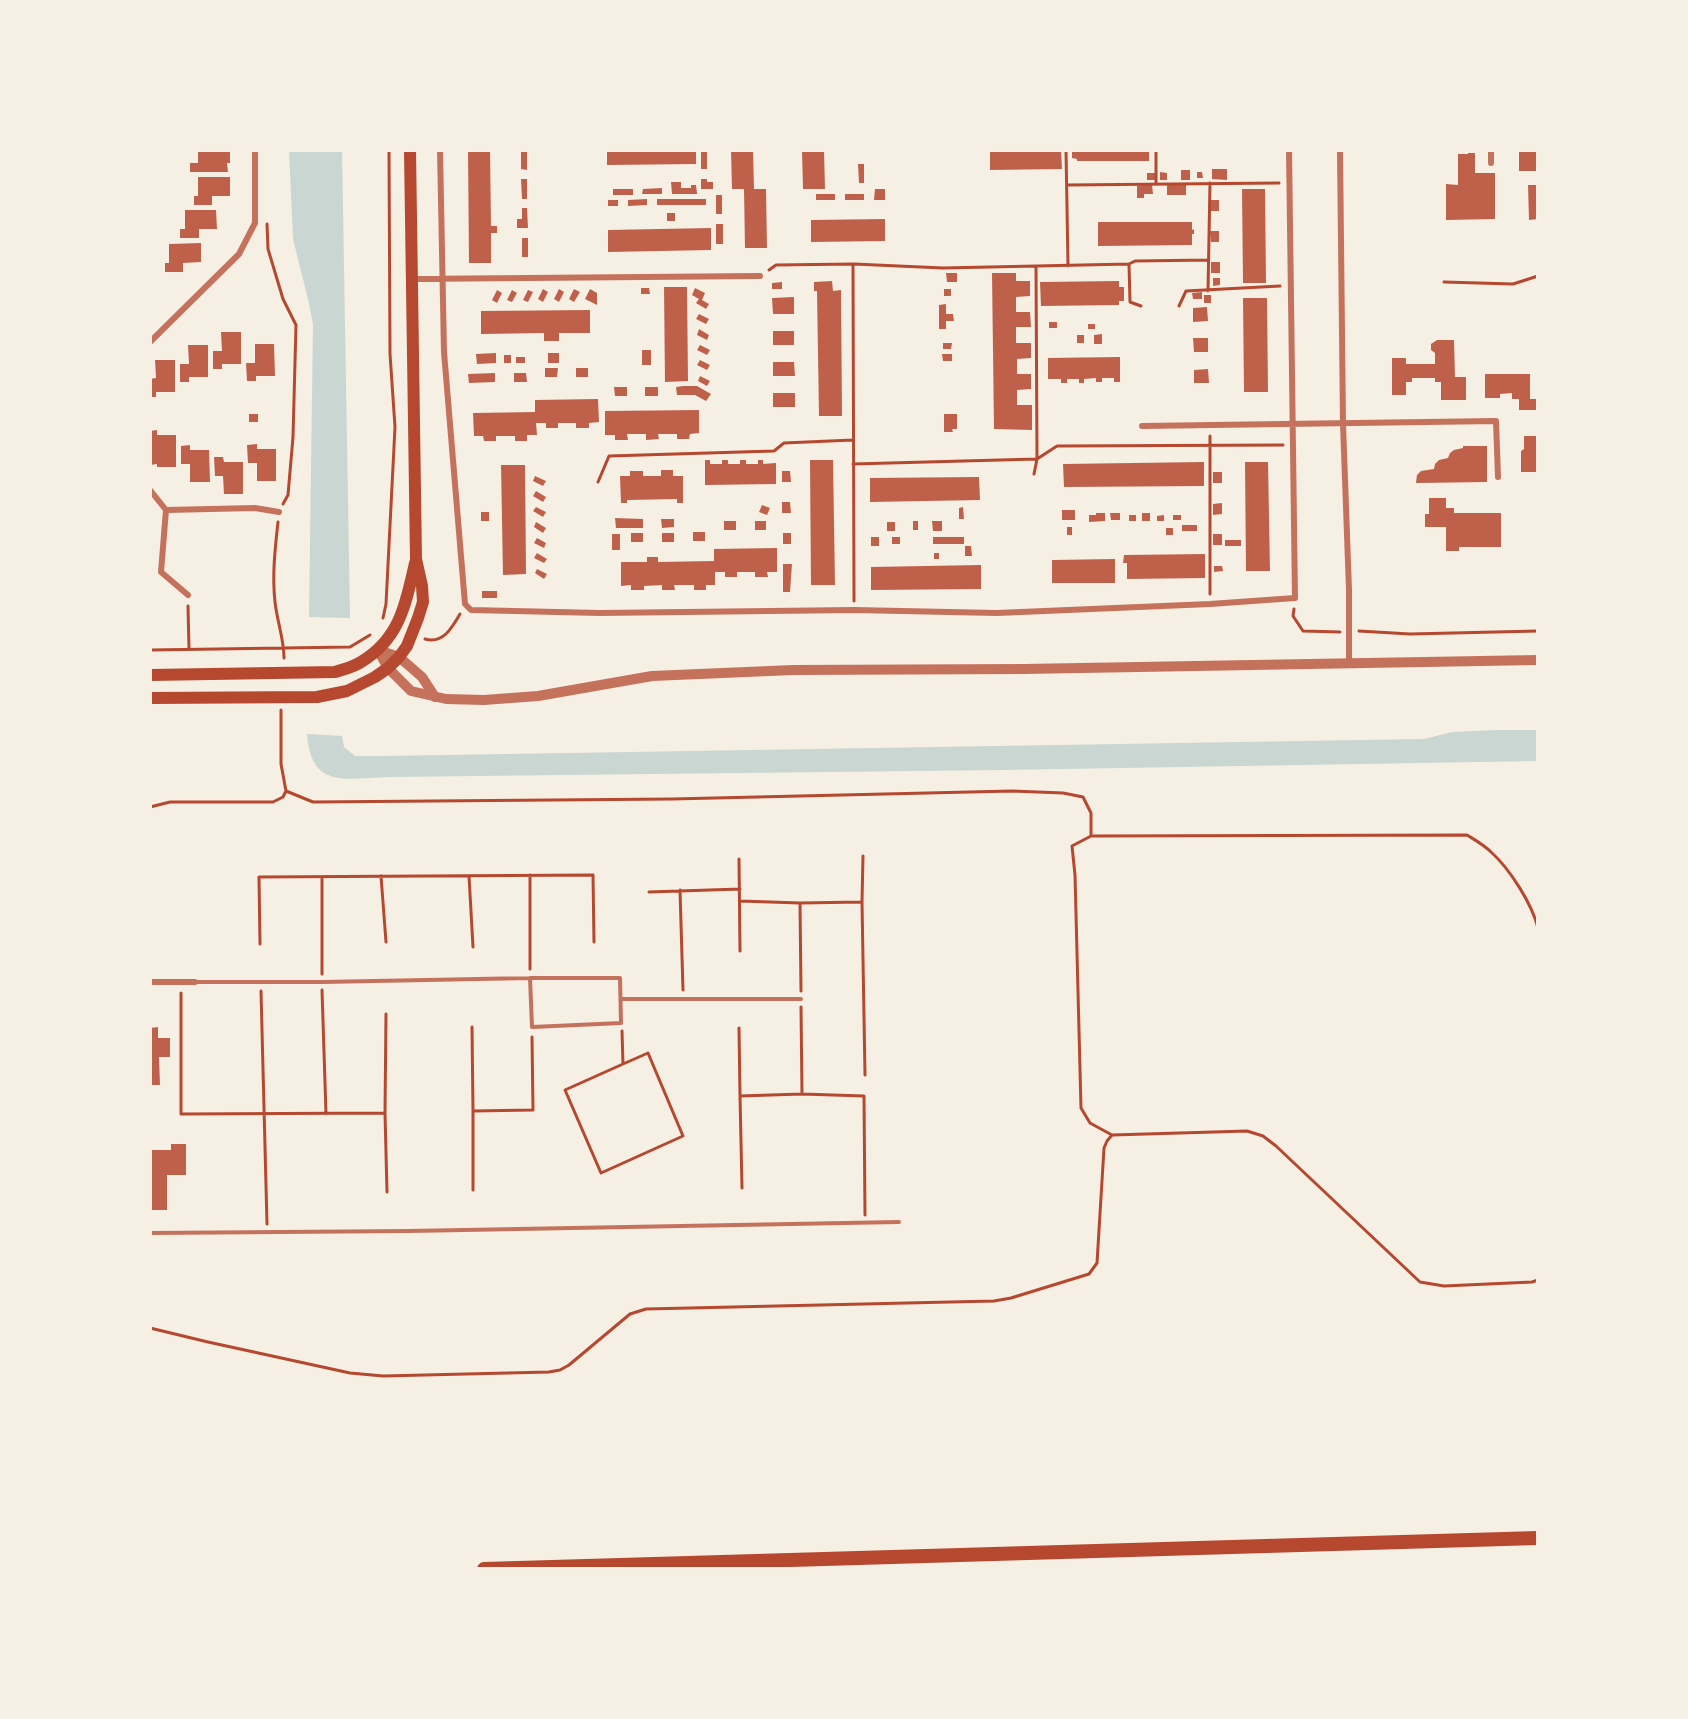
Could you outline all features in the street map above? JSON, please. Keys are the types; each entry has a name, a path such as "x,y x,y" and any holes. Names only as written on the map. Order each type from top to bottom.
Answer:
{"main road":[{"path":"150,698 317,697 347,691 388,668 407,646 423,602 416,559 410,150"},
{"path":"150,675 335,672 360,663 378,650 396,628 404,610 416,559"},
{"path":"484,1569 1538,1538"}],"street":[{"path":"150,342 239,254 255,223 255,150"},
{"path":"440,150 444,352 465,604 471,610 600,614 854,610 997,612 1210,604 1295,598 1289,150"},
{"path":"1340,150 1343,424 1350,663"},
{"path":"1491,150 1491,163"},
{"path":"411,279 760,276"},
{"path":"1142,426 1496,421 1498,477"},
{"path":"150,490 166,510 161,572 188,595"},
{"path":"166,510 255,508 279,512"},
{"path":"378,650 399,657 422,677 435,697"},
{"path":"378,650 388,668 411,691 446,699 484,700 538,696 652,676 794,670 1012,669 1538,660"},
{"path":"150,982 195,982"}],"lane":[{"path":"195,982 322,982 530,978 620,978 621,1023 532,1027 530,978"},
{"path":"621,999 801,999"},
{"path":"150,1233 899,1222"}],"path":[{"path":"382,621 386,603 395,427 390,354 388,150"},
{"path":"1066,150 1068,266"},
{"path":"1156,150 1156,183"},
{"path":"1209,291 1210,183"},
{"path":"1067,185 1290,183"},
{"path":"267,214 268,249 283,298 296,325 288,495 279,512 274,561 275,602 284,648 285,674"},
{"path":"760,276 776,265 1036,267 1129,264 1135,261 1208,260"},
{"path":"853,264 854,610"},
{"path":"1129,264 1130,302 1141,306"},
{"path":"1034,474 1037,459 1036,267"},
{"path":"1443,282 1513,284 1538,276"},
{"path":"1179,306 1186,291 1291,286"},
{"path":"1209,425 1210,604"},
{"path":"598,482 609,456 774,451 784,443 853,440"},
{"path":"853,464 1037,459 1057,446 1293,445"},
{"path":"188,595 189,649"},
{"path":"1295,598 1293,616 1303,630 1380,631 1410,634 1538,631"},
{"path":"150,650 350,646 368,637 375,629"},
{"path":"150,807 170,802 273,802 283,797 286,791 281,764 281,709 284,696"},
{"path":"286,791 313,802 672,799 1012,791 1063,793 1083,797 1091,813 1092,836"},
{"path":"1538,928 1528,901 1503,866 1490,851 1467,835 1092,836 1072,846 1081,1108 1090,1124 1112,1135 1247,1131 1263,1136 1420,1282 1444,1286 1490,1285 1538,1280"},
{"path":"863,856 865,1075"},
{"path":"739,859 740,951"},
{"path":"260,944 259,877 593,874 594,942"},
{"path":"530,875 530,978"},
{"path":"381,876 386,942"},
{"path":"469,876 473,947"},
{"path":"322,877 326,1114"},
{"path":"649,892 740,889"},
{"path":"680,890 683,999"},
{"path":"740,901 862,902"},
{"path":"181,981 181,1114 385,1113"},
{"path":"261,981 267,1232"},
{"path":"386,1014 387,1192"},
{"path":"621,1023 623,1064"},
{"path":"472,1027 473,1190"},
{"path":"473,1111 533,1110 532,1027"},
{"path":"739,1028 742,1188"},
{"path":"648,1053 683,1136 601,1173 565,1090 623,1064 648,1053"},
{"path":"740,1096 864,1095 865,1223"},
{"path":"150,1328 219,1345 367,1375 549,1372 569,1365 630,1314 646,1309 994,1301 1011,1298 1089,1274 1097,1263 1104,1148 1112,1135"}],"shaded area":[{"path":"289,150 342,150 350,618 309,617 313,324 293,239"},
{"path":"1538,730 1538,761 345,779 323,772 315,764 307,734 342,736 344,747 355,756 385,756 1424,739 1452,732"}],"building":[{"path":"198,150 230,150 230,163 227,163 228,172 190,172 190,163 198,163"},
{"path":"468,150 490,150 491,226 497,226 497,233 491,233 491,263 469,263"},
{"path":"521,150 527,150 527,170 521,169"},
{"path":"607,150 696,150 696,164 607,165"},
{"path":"701,150 707,150 707,169 701,169"},
{"path":"731,150 753,150 754,189 766,189 767,248 745,248 744,189 732,189"},
{"path":"802,150 824,150 825,189 803,189"},
{"path":"990,150 1061,150 1062,169 990,170"},
{"path":"1072,150 1149,150 1149,161 1077,161 1072,158"},
{"path":"1519,150 1538,150 1538,171 1519,171"},
{"path":"1475,153 1475,173 1495,173 1495,219 1446,220 1446,184 1458,185 1458,154"},
{"path":"858,164 864,164 864,183 859,183"},
{"path":"1212,169 1227,169 1227,180 1212,179"},
{"path":"1181,170 1190,170 1190,180 1181,180"},
{"path":"1160,172 1167,173 1167,180 1160,180"},
{"path":"1197,172 1202,172 1203,178 1197,178"},
{"path":"1147,173 1155,173 1155,180 1147,180"},
{"path":"198,177 230,177 230,196 212,196 212,205 194,205 194,196 198,196"},
{"path":"521,179 527,179 527,199 522,199"},
{"path":"701,179 713,182 713,189 701,189"},
{"path":"671,182 681,182 681,188 691,188 691,185 696,185 697,194 672,194"},
{"path":"1152,185 1153,194 1144,194 1144,198 1137,198 1137,186"},
{"path":"1167,185 1186,185 1186,195 1167,195"},
{"path":"1528,185 1538,185 1538,219 1529,220"},
{"path":"662,188 662,194 642,194 643,189"},
{"path":"613,189 633,189 633,195 613,195"},
{"path":"875,189 885,189 885,200 874,200"},
{"path":"1242,189 1265,189 1266,283 1243,283"},
{"path":"816,194 835,194 835,200 816,200"},
{"path":"845,194 864,194 864,200 845,200"},
{"path":"716,195 722,195 722,214 716,214"},
{"path":"647,199 647,205 628,206 628,200"},
{"path":"657,199 706,199 706,205 657,205"},
{"path":"608,200 618,200 618,206 608,206"},
{"path":"1210,200 1219,200 1219,211 1210,211"},
{"path":"522,208 527,208 528,228 517,228 517,219 522,219"},
{"path":"185,210 216,210 217,229 199,229 199,238 180,238 180,229 185,229"},
{"path":"667,213 675,213 675,221 667,221"},
{"path":"885,219 885,241 811,242 811,220"},
{"path":"1098,222 1192,222 1194,234 1192,234 1192,245 1098,246"},
{"path":"716,224 723,224 723,244 716,244"},
{"path":"711,228 711,250 608,252 608,230"},
{"path":"1210,231 1219,231 1219,242 1211,242"},
{"path":"522,238 528,238 528,257 522,257"},
{"path":"201,243 201,262 183,263 183,272 165,272 165,263 169,263 169,244"},
{"path":"1211,262 1220,262 1220,273 1211,273"},
{"path":"946,273 957,273 957,282 947,282"},
{"path":"992,273 1016,273 1016,281 1030,281 1030,296 1016,297 1016,312 1030,312 1031,327 1016,327 1016,343 1031,343 1031,358 1017,359 1017,374 1031,374 1031,389 1017,390 1017,405 1032,405 1032,430 994,429"},
{"path":"1213,278 1220,278 1220,285 1213,286"},
{"path":"832,281 833,291 841,290 842,416 819,416 817,291 814,291 814,282"},
{"path":"1119,281 1119,287 1124,287 1124,301 1119,301 1119,305 1041,306 1040,282"},
{"path":"782,282 782,289 772,289 772,283"},
{"path":"664,287 687,287 688,381 665,382"},
{"path":"641,288 649,288 650,294 641,294"},
{"path":"695,288 705,293 702,300 709,304 706,309 696,303 699,299 692,295"},
{"path":"543,289 548,292 543,302 538,299"},
{"path":"559,289 564,292 559,302 554,299"},
{"path":"574,289 580,292 574,302 569,299"},
{"path":"590,289 597,293 597,305 585,299"},
{"path":"944,289 951,289 951,296 944,296"},
{"path":"497,290 502,293 497,303 492,300"},
{"path":"512,290 517,293 512,302 507,300"},
{"path":"528,290 533,292 528,302 523,300"},
{"path":"1202,292 1202,299 1193,299 1192,293"},
{"path":"1204,295 1211,295 1211,303 1204,303"},
{"path":"794,297 794,314 773,314 772,298"},
{"path":"1243,298 1267,298 1268,392 1244,392"},
{"path":"946,304 946,314 953,314 954,321 946,321 946,329 939,329 939,305"},
{"path":"1207,307 1208,321 1193,322 1193,308"},
{"path":"590,310 590,333 559,333 559,341 544,341 544,333 481,334 481,311"},
{"path":"699,314 709,319 706,324 696,319"},
{"path":"1049,322 1057,322 1057,328 1049,328"},
{"path":"1088,324 1095,324 1095,329 1088,329"},
{"path":"699,329 709,335 707,340 697,335"},
{"path":"773,331 794,331 794,345 773,345"},
{"path":"221,332 241,332 241,364 222,364 222,369 213,369 213,351 222,351"},
{"path":"1102,334 1102,344 1094,344 1094,335"},
{"path":"1077,335 1084,335 1084,343 1077,343"},
{"path":"1193,338 1208,338 1208,352 1194,352"},
{"path":"1437,340 1454,340 1455,377 1466,377 1466,400 1441,400 1441,382 1435,382 1435,378 1412,378 1412,382 1406,382 1406,395 1392,395 1392,358 1406,358 1406,364 1435,364 1435,353 1431,350 1431,344"},
{"path":"943,343 952,343 951,349 943,349"},
{"path":"255,344 274,344 275,376 256,376 256,381 247,381 246,363 255,363"},
{"path":"188,345 208,345 208,377 189,377 189,382 180,382 180,364 189,364"},
{"path":"700,345 710,350 707,355 697,350"},
{"path":"642,350 651,350 651,365 642,365"},
{"path":"496,353 496,363 477,364 476,354"},
{"path":"548,353 559,353 559,363 548,363"},
{"path":"942,354 952,354 952,361 943,361"},
{"path":"504,355 511,355 511,363 504,363"},
{"path":"516,357 525,357 525,363 516,363"},
{"path":"1120,357 1120,382 1114,382 1114,378 1102,378 1102,382 1096,382 1096,378 1084,379 1084,383 1079,383 1079,379 1067,379 1067,383 1061,383 1061,379 1048,379 1048,358"},
{"path":"155,360 175,360 175,392 156,392 156,397 150,397 150,379 156,378"},
{"path":"700,360 710,365 707,370 697,365"},
{"path":"773,362 794,362 795,376 773,376"},
{"path":"545,368 558,368 557,377 545,377"},
{"path":"576,368 588,368 588,377 576,377"},
{"path":"1208,369 1209,383 1194,383 1194,370"},
{"path":"495,373 495,382 469,383 468,374"},
{"path":"514,373 526,373 527,382 514,382"},
{"path":"1485,374 1530,374 1530,399 1536,399 1536,410 1519,410 1519,399 1512,399 1512,393 1500,394 1500,398 1485,398"},
{"path":"700,376 710,381 707,386 698,381"},
{"path":"697,386 711,394 706,401 695,395 677,395 676,387"},
{"path":"614,387 627,387 627,396 615,396"},
{"path":"645,387 658,387 658,396 645,396"},
{"path":"773,393 795,393 795,407 773,407"},
{"path":"598,399 599,422 589,423 589,428 576,428 576,423 558,423 558,428 546,428 546,423 536,423 537,435 527,435 527,441 515,441 515,436 496,436 496,441 484,441 483,436 474,436 473,413 535,412 535,400"},
{"path":"699,410 699,433 690,434 689,439 677,439 677,434 658,434 659,439 646,440 646,434 627,434 628,440 615,440 615,435 605,435 605,411"},
{"path":"249,414 258,414 258,422 249,422"},
{"path":"944,414 957,414 957,429 952,429 953,432 944,432"},
{"path":"157,430 157,435 176,435 176,467 150,465 150,431"},
{"path":"1524,436 1538,436 1538,472 1521,472"},
{"path":"257,444 257,449 276,449 276,481 257,481 257,463 248,463 247,445"},
{"path":"190,445 190,450 209,450 210,482 190,482 190,464 181,464 181,446"},
{"path":"1463,446 1487,446 1487,482 1416,483 1417,475 1421,471 1434,469 1439,460 1448,458 1450,453"},
{"path":"214,457 223,457 224,462 243,462 243,494 224,494 223,476 215,476"},
{"path":"705,460 710,460 710,464 722,464 722,460 728,460 728,464 740,464 740,460 746,460 746,464 758,464 758,460 763,460 763,464 776,463 776,484 705,485"},
{"path":"810,460 833,460 835,585 811,585"},
{"path":"1204,462 1204,486 1064,487 1063,464"},
{"path":"1245,462 1268,462 1270,571 1246,571"},
{"path":"501,465 525,465 526,574 503,575"},
{"path":"661,470 673,470 673,476 683,476 683,503 677,503 677,499 627,500 627,503 621,503 620,476 630,476 630,471 643,471 643,476 661,476"},
{"path":"782,471 790,471 791,482 782,482"},
{"path":"1213,472 1222,472 1222,483 1213,483"},
{"path":"535,476 546,481 543,486 533,481"},
{"path":"979,477 980,500 870,502 870,478"},
{"path":"536,491 546,497 543,502 533,496"},
{"path":"1429,498 1446,498 1446,508 1454,508 1454,513 1501,513 1501,547 1459,547 1459,551 1446,551 1446,527 1425,527 1425,514 1429,514"},
{"path":"782,502 790,502 791,513 782,513"},
{"path":"1222,503 1222,514 1213,515 1213,504"},
{"path":"762,505 770,508 767,515 759,512"},
{"path":"536,507 546,512 543,517 533,511"},
{"path":"963,507 964,519 959,519 959,508"},
{"path":"1062,510 1075,510 1075,520 1062,520"},
{"path":"481,512 489,512 489,521 481,521"},
{"path":"1096,513 1105,513 1105,521 1089,522 1089,515 1096,515"},
{"path":"1110,513 1120,513 1120,520 1111,520"},
{"path":"1142,513 1150,513 1150,521 1142,521"},
{"path":"1129,515 1136,515 1136,521 1129,521"},
{"path":"1164,515 1164,521 1157,521 1157,516"},
{"path":"1173,515 1181,515 1181,520 1173,520"},
{"path":"615,518 643,519 643,528 616,528"},
{"path":"661,519 674,519 674,527 662,528"},
{"path":"724,521 736,521 736,530 724,530"},
{"path":"755,521 766,521 766,530 755,530"},
{"path":"913,521 918,521 918,530 913,530"},
{"path":"932,521 942,521 942,531 933,531"},
{"path":"536,522 546,528 543,533 534,527"},
{"path":"887,522 895,522 895,531 887,531"},
{"path":"1182,525 1197,525 1197,531 1182,531"},
{"path":"1067,527 1072,527 1072,535 1067,535"},
{"path":"1166,528 1173,528 1173,535 1166,535"},
{"path":"693,532 705,532 705,541 693,541"},
{"path":"631,533 643,533 643,542 631,542"},
{"path":"662,533 674,533 674,542 662,542"},
{"path":"783,533 791,533 791,544 783,544"},
{"path":"612,534 620,534 620,550 612,550"},
{"path":"1213,534 1222,534 1222,545 1213,545"},
{"path":"871,537 879,537 879,546 871,546"},
{"path":"892,537 900,537 900,544 892,544"},
{"path":"933,537 964,537 964,544 933,544"},
{"path":"537,538 546,543 544,548 534,543"},
{"path":"1225,540 1241,540 1241,546 1225,546"},
{"path":"965,546 971,546 972,556 965,556"},
{"path":"777,548 777,572 767,572 768,577 755,577 755,572 737,572 737,577 725,577 725,572 715,572 715,585 706,585 706,590 694,590 694,585 674,585 675,590 662,590 662,585 644,586 644,590 631,590 631,585 621,586 621,562 647,562 647,557 658,557 658,562 714,561 714,549"},
{"path":"537,553 547,559 544,563 534,558"},
{"path":"934,553 939,553 939,559 934,559"},
{"path":"1205,554 1205,578 1127,579 1127,563 1123,563 1124,555"},
{"path":"1115,559 1115,583 1052,583 1052,560"},
{"path":"783,564 792,564 790,592 783,592"},
{"path":"981,565 981,589 871,590 871,567"},
{"path":"1214,566 1222,566 1223,571 1214,572"},
{"path":"537,569 547,574 544,579 535,573"},
{"path":"482,591 497,591 497,598 482,598"},
{"path":"158,1027 158,1038 170,1038 170,1057 159,1057 160,1085 152,1085 152,1094 150,1094 150,1028"},
{"path":"171,1144 186,1144 186,1175 167,1175 167,1210 150,1210 150,1150 171,1150"}]}
